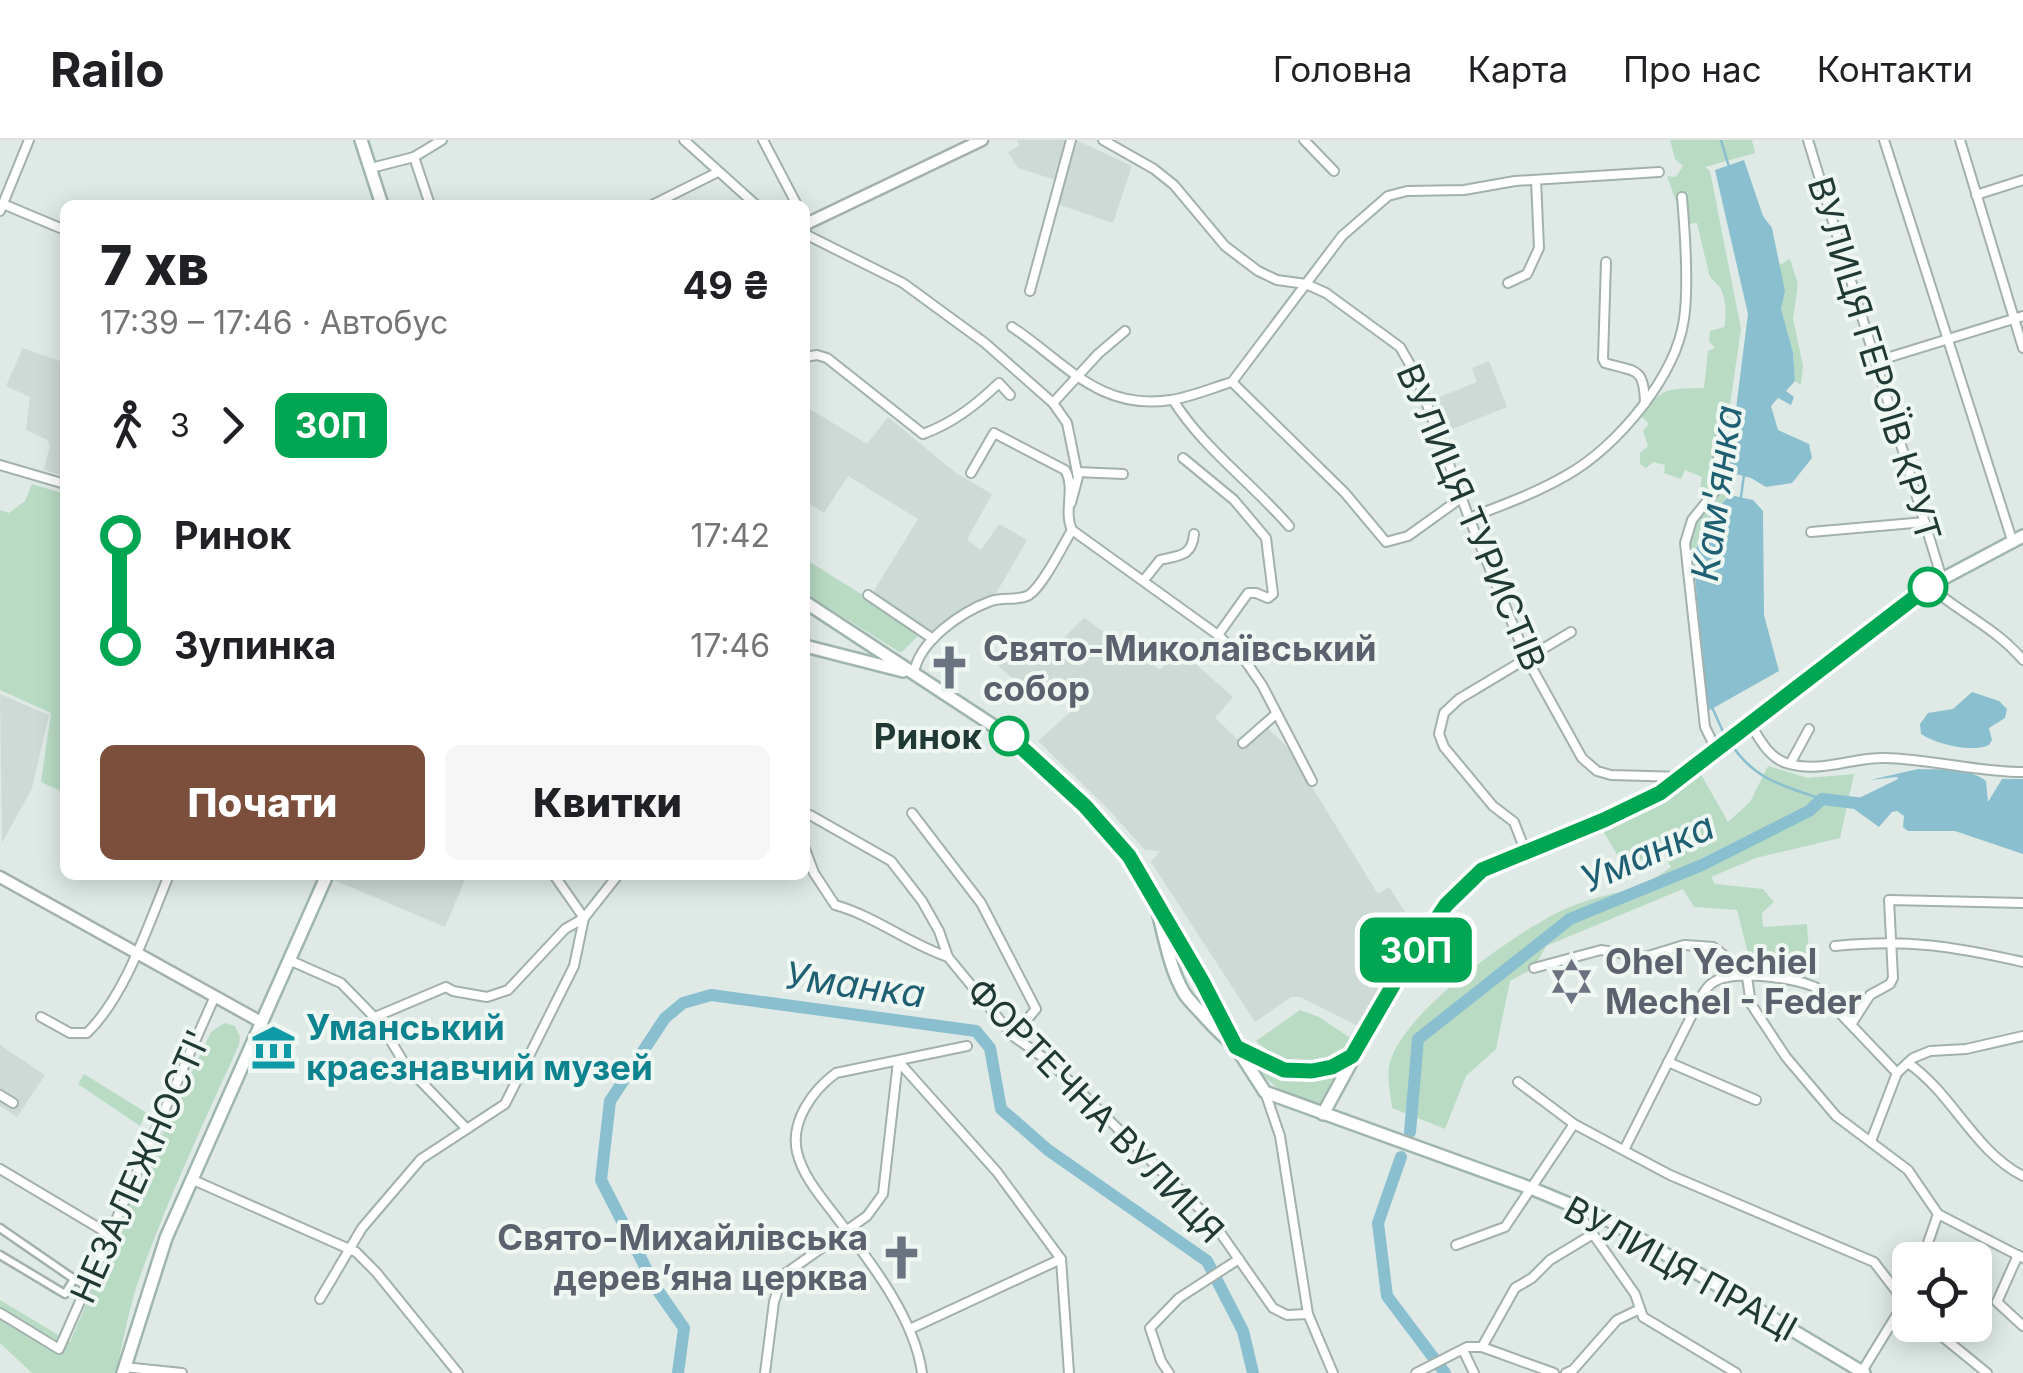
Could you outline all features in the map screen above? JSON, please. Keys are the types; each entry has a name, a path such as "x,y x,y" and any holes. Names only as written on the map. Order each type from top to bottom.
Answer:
{"main road":[{"path":"361,140 381,200"},
{"path":"1324,1114 1396,980 1446,905 1482,870 1660,793 1929,586 2019,542"},
{"path":"810,605 1009,736 1040,761 1122,848 1265,1092"},
{"path":"870,662 872,645"},
{"path":"810,647 914,674"},
{"path":"124,1370 153,1272 191,1179 326,880"},
{"path":"1154,897 1184,993 1218,1033 1236,1047 1284,1070 1332,1067 1352,1056"},
{"path":"1184,993 1196,992 1202,981"},
{"name":"ВУЛИЦЯ ПРАЦІ","path":"1265,1092 1530,1188 1610,1222 1863,1373"}],"street":[{"path":"29,140 2,208 60,228"},
{"path":"371,168 414,157 442,140"},
{"path":"684,140 750,200"},
{"path":"764,140 794,200"},
{"path":"810,225 982,140"},
{"path":"1030,291 1071,140"},
{"name":"ВУЛИЦЯ ТУРИСТІВ","path":"1104,140 1174,185 1225,246 1258,270 1277,280 1306,284 1326,292 1400,347 1416,375 1461,498 1528,659 1582,758 1597,771 1637,778 1684,777"},
{"path":"1304,140 1334,171"},
{"name":"ВУЛИЦЯ ГЕРОЇВ КРУТ","path":"1808,140 1942,579"},
{"path":"1884,140 1946,340 2019,542"},
{"path":"1960,140 2018,318 2023,348"},
{"path":"414,157 428,200"},
{"path":"662,200 718,172"},
{"path":"1012,328 1105,396 1142,402 1173,400 1232,382 1342,236 1388,196 1515,181 1659,172"},
{"path":"1508,283 1527,274 1539,248 1536,180"},
{"path":"1976,195 2023,180"},
{"path":"1469,518 1571,473 1602,448 1645,403 1669,367 1684,320 1682,197"},
{"path":"810,230 903,283 984,343 1053,403 1067,423 1077,472 1078,486 1069,507"},
{"path":"1606,262 1604,359 1643,378 1645,403"},
{"path":"1876,362 2018,318"},
{"path":"1053,403 1125,331"},
{"path":"810,356 827,358 923,434 942,427 998,383 1010,396"},
{"path":"1232,382 1344,493 1386,542 1408,536 1461,498"},
{"path":"1173,400 1200,436 1261,493 1289,526"},
{"path":"971,473 994,432 1065,470 1070,480 1068,521 1072,530 1218,635 1252,670 1312,781"},
{"path":"1719,749 1705,726 1685,543 1692,520 1724,480 1717,467 1720,436"},
{"path":"1183,458 1234,500 1266,538 1273,594 1268,598 1248,594 1218,635"},
{"path":"0,465 60,483"},
{"path":"1077,472 1123,474"},
{"path":"1811,532 1925,522"},
{"path":"914,674 920,654 933,639 994,600 1027,597 1072,530"},
{"path":"1144,580 1160,560 1184,556 1194,534"},
{"path":"1929,586 1961,612 2004,638 2023,660"},
{"path":"868,595 933,639"},
{"path":"1525,850 1514,822 1493,806 1458,768 1439,734 1444,713 1459,700 1571,632"},
{"path":"1243,742 1276,714"},
{"path":"1750,724 1770,753 1790,764 1826,768 1883,758 2023,772"},
{"path":"1790,764 1810,730"},
{"path":"912,813 982,903 1036,1008 1013,1036"},
{"name":"ФОРТЕЧНА ВУЛИЦЯ","path":"810,815 891,861 922,901 939,931 948,958 1013,1036 1051,1062 1212,1221 1273,1308 1286,1314 1308,1314"},
{"path":"810,862 835,905 856,911 948,958"},
{"path":"0,877 260,1022"},
{"path":"41,1017 70,1034 87,1033 98,1022 137,953 167,880"},
{"path":"320,1299 372,1216 421,1160 506,1104 574,966 584,918 557,880"},
{"path":"375,1017 446,986 452,992 487,997 508,990 565,928 584,918 614,880"},
{"path":"1852,1023 1870,995 1890,984 1889,900 2023,903"},
{"path":"1835,946 1890,941 1928,943 2023,962"},
{"path":"1534,968 1601,950 1644,958 1684,946 1700,946 1713,947 1737,965 1776,978"},
{"path":"288,960 341,983 375,1017 406,1066 467,1129"},
{"path":"1624,1150 1711,984 1726,977 1799,980 1815,987 1898,1072"},
{"path":"1747,977 1752,1004 1786,1056 1836,1116 1908,1170 1938,1214 2021,1256 1997,1302 2023,1326"},
{"name":"НЕЗАЛЕЖНОСТІ'","path":"0,1313 59,1349 215,996"},
{"path":"1871,1141 1898,1072 1908,1063 1930,1051 1966,1049 2023,1036"},
{"path":"922,1373 910,1329 846,1230 808,1180 796,1149 800,1119 820,1085 836,1074 967,1046"},
{"path":"765,1373 774,1302 782,1276 867,1216 883,1194 898,1062"},
{"path":"898,1062 997,1172 1061,1260 1068,1373"},
{"path":"1668,1062 1709,1083 1756,1100"},
{"path":"1908,1063 1927,1076 1997,1158 2023,1176"},
{"path":"1518,1082 1574,1124 1670,1175 1874,1262 1892,1286"},
{"path":"1265,1092 1280,1136 1308,1314 1334,1373"},
{"path":"0,1095 13,1103"},
{"path":"1456,1245 1505,1226 1574,1124"},
{"path":"0,1169 109,1234"},
{"path":"191,1179 350,1248 376,1272 458,1373"},
{"path":"1574,1206 1635,1294 1643,1317 1736,1373"},
{"path":"1928,1242 1938,1214"},
{"path":"0,1228 87,1286"},
{"path":"1482,1347 1514,1288 1593,1234"},
{"path":"0,1255 65,1294 74,1278"},
{"path":"1169,1373 1150,1328 1179,1298 1238,1259"},
{"path":"910,1329 1061,1260"},
{"path":"1566,1373 1617,1320 1640,1308"},
{"path":"1863,1373 1892,1330"},
{"path":"1949,1342 1987,1373"},
{"path":"1416,1373 1463,1350 1482,1347 1554,1373"},
{"path":"1463,1350 1474,1373"},
{"path":"124,1370 182,1373"}],"shaded area":[{"path":"1017,140 1068,140 1056,180 1018,168 1008,152 1019,146"},
{"path":"1076,140 1132,166 1113,223 1057,204"},
{"path":"23,348 60,361 60,475 44,470 48,440 26,430 30,397 6,386"},
{"path":"1489,361 1507,407 1445,432 1432,400 1477,382 1472,368"},
{"path":"810,409 867,444 888,417 956,473 992,494 967,540 981,550 999,524 1027,540 995,595 968,605 930,634 872,594 918,519 848,476 824,513 810,504"},
{"path":"1084,618 1160,670 1180,650 1233,697 1215,718 1245,746 1266,726 1288,748 1378,894 1389,887 1418,932 1360,1027 1300,997 1291,997 1255,1022 1151,862 1160,851 1145,850 1038,741 1076,707 1054,688 1040,703 991,659 1008,639 1038,663"},
{"path":"0,694 49,715 32,788 2,843"},
{"path":"334,880 465,880 445,927"},
{"path":"0,1045 45,1075 17,1117 0,1106"}],"green space":[{"path":"1670,140 1752,140 1755,153 1705,167 1710,171 1741,329 1720,474 1723,488 1730,495 1709,518 1698,541 1695,597 1690,597 1686,533 1706,502 1700,490 1702,477 1685,470 1681,479 1664,473 1665,465 1653,462 1646,468 1640,464 1640,453 1648,446 1643,431 1649,424 1641,416 1667,391 1704,388 1708,351 1715,348 1709,341 1710,331 1724,327 1725,317 1723,295 1709,274 1697,223 1684,224 1667,176 1676,177 1683,166 1675,159"},
{"path":"1790,259 1798,284 1793,318 1803,366 1801,385 1795,381 1793,352 1781,309 1784,291 1778,266"},
{"path":"32,484 60,492 60,791 41,782 51,713 0,690 0,510 9,513 25,501"},
{"path":"810,562 922,632 901,653 810,596"},
{"path":"1768,766 1808,778 1854,774 1840,838 1756,858 1711,877 1715,884 1763,889 1774,902 1762,913 1763,927 1807,924 1811,981 1752,969 1737,910 1694,907 1683,889 1546,946 1534,968 1510,981 1496,1049 1466,1076 1445,1129 1392,1108 1390,1062 1400,1041 1417,1019 1465,974 1565,909 1644,883 1671,867 1661,849 1625,869 1600,825 1699,771 1728,822 1750,802"},
{"path":"1300,1010 1319,1017 1355,1041 1333,1059 1307,1064 1280,1056 1256,1041"},
{"path":"224,1023 235,1026 239,1045 142,1271 116,1373 32,1373 0,1343 0,1300 70,1342 128,1207 211,1032"},
{"path":"1255,1065 1299,1075 1343,1071 1326,1101 1315,1106 1282,1090"},
{"path":"84,1074 147,1113 140,1126 78,1084"}],"water":[{"path":"1744,160 1763,216 1772,228 1785,291 1781,309 1793,352 1795,381 1786,391 1794,397 1791,405 1778,398 1771,406 1778,430 1809,444 1812,458 1792,483 1766,487 1728,472 1748,314 1715,170"},
{"path":"1730,495 1753,500 1763,511 1764,615 1779,671 1708,711 1693,557 1708,518"},
{"path":"1972,692 1999,701 2007,709 2005,718 1989,728 1989,745 1954,746 1921,734 1920,724 1928,713 1953,709"},
{"path":"1918,769 1971,773 1986,781 1988,802 2002,779 2023,779 2023,854 1955,831 1908,831 1903,827 1904,816 1897,811 1879,827 1854,809 1855,800 1898,779 1870,780"}],"waterway":[{"name":"Кам'янка","path":"1721,140 1729,167"},
{"name":"Кам'янка","path":"1741,497 1744,475"},
{"name":"Кам'янка","path":"1712,707 1725,736"},
{"name":"Кам'янка","path":"1733,747 1762,775 1822,799"},
{"name":"Уманка","path":"1410,1132 1418,1039 1570,919 1702,865 1809,811 1822,799 1872,805"},
{"name":"Уманка","path":"678,1373 684,1328 656,1288 601,1180 610,1101 665,1018 683,1003 711,995 976,1031 990,1048 1001,1109 1048,1150 1207,1261 1243,1331 1253,1373"},
{"name":"Уманка","path":"1401,1157 1378,1223 1387,1296 1445,1373"}],"bus line":[{"name":"30П","path":"1009,736 1040,761 1129,856 1236,1047 1284,1070 1312,1071 1332,1067 1352,1056 1446,905 1482,870 1660,793 1928,587"}],"place":[{"name":"Свято-Миколаївський собор","path":"950,668"},
{"name":"Ринок","path":"1009,736"},
{"name":"Ohel Yechiel Mechel - Feder","path":"1572,981"},
{"name":"Уманський краєзнавчий музей","path":"273,1047"},
{"name":"Свято-Михайлівська деревʼяна церква","path":"901,1257"}]}
